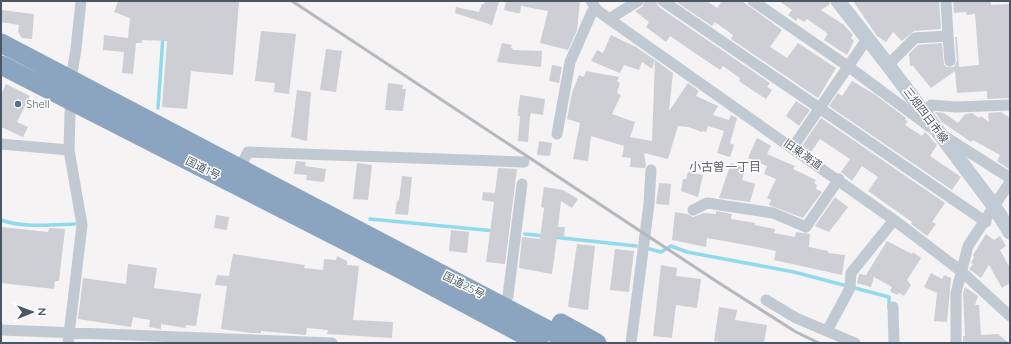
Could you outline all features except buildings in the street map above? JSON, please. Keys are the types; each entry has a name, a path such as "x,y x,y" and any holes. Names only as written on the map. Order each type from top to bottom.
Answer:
{"highway":[{"name":"国道1号","path":"1,43 354,228"},
{"name":"国道1号","path":"1,65 404,271"},
{"path":"354,228 366,228 508,296 597,343"},
{"name":"国道25号","path":"354,228 573,343"},
{"path":"404,271 409,282 517,343"},
{"name":"国道25号","path":"404,271 539,343"}],"main road":[{"name":"三畑四日市線","path":"838,1 867,40 888,64 994,206 1010,232"}],"street":[{"path":"68,343 82,225 69,150 71,79 81,1"},
{"path":"609,19 638,1"},
{"path":"663,1 986,222"},
{"path":"753,1 849,67 940,134 1010,178"},
{"path":"946,1 950,61"},
{"path":"557,134 570,62 594,6"},
{"name":"旧東海道","path":"594,6 609,19 839,179 961,271 1010,316"},
{"path":"888,64 915,38 948,36"},
{"path":"793,147 867,40"},
{"path":"925,114 931,105 956,107 1010,105"},
{"path":"1,144 69,150"},
{"path":"240,167 248,152 524,162"},
{"path":"631,343 649,204 651,170"},
{"path":"693,210 707,203 773,213 806,227 839,179"},
{"path":"956,343 956,293 968,246 986,222 994,206 1010,182"},
{"path":"508,296 522,184"},
{"path":"827,331 851,286 852,273 894,220"},
{"path":"766,300 796,318 855,343"},
{"path":"893,307 894,343"},
{"path":"1,330 266,342 332,343"}],"waterway":[{"path":"158,108 163,36"},
{"path":"370,219 495,231"},
{"path":"1,220 10,223 28,225 75,224"},
{"path":"525,234 545,236"},
{"path":"553,237 636,246"},
{"path":"646,248 661,252 671,246 687,252 794,272 889,297 889,308"}],"railway":[{"path":"292,1 719,283 796,332 819,343"}],"place":[{"name":"Shell","path":"18,104"}],"district":[{"name":"小古曽一丁目","path":"725,166"}]}
